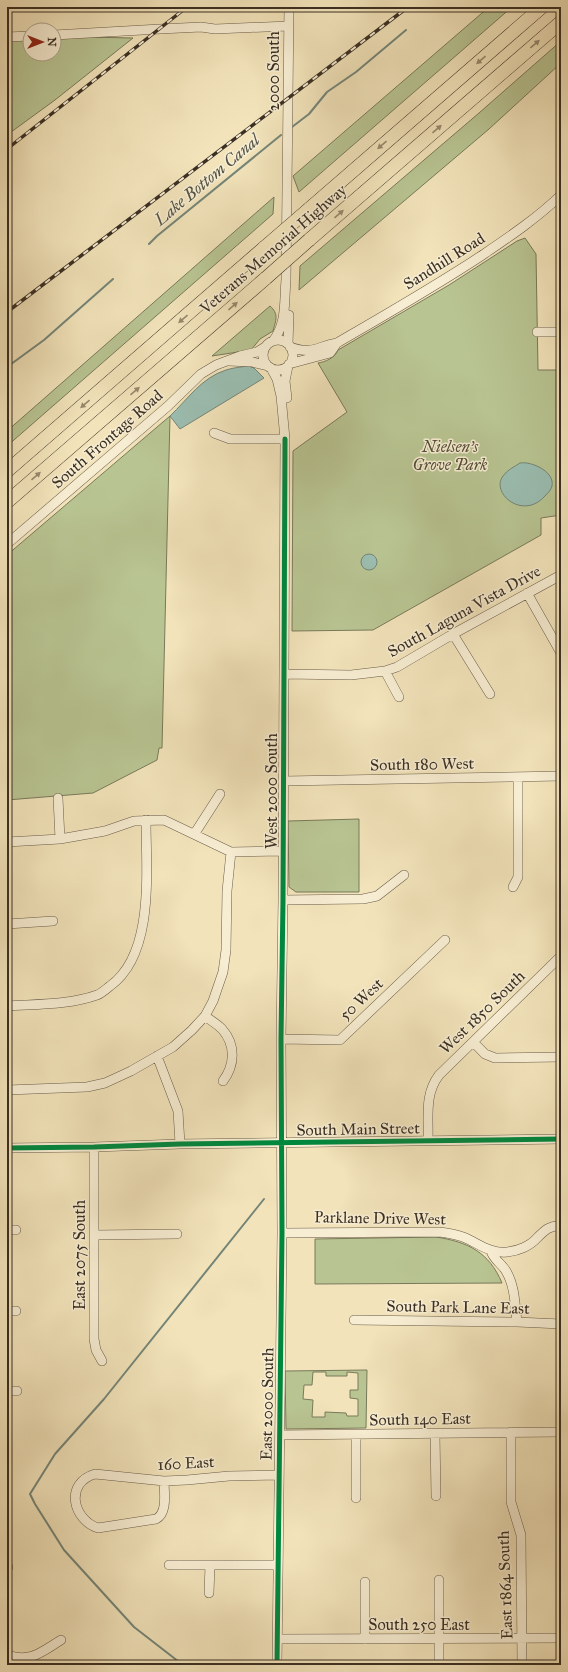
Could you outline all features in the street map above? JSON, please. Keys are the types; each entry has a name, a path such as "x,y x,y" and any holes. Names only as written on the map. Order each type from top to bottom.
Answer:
{"highway":[{"name":"Veterans Memorial Highway","path":"7,471 542,7"},
{"name":"Veterans Memorial Highway","path":"7,502 561,22"}],"street":[{"name":"2000 South","path":"286,280 289,7"},
{"path":"62,35 86,34 100,31 168,28 201,27 215,29 288,26"},
{"path":"7,37 22,36"},
{"name":"Sandhill Road","path":"289,345 310,351 326,345 337,343 453,274 522,229 561,195"},
{"path":"286,280 290,306 289,345 292,356 288,365 280,369 269,367 263,357 265,347 278,335 283,322 286,280"},
{"path":"537,332 561,332"},
{"path":"273,341 281,340 289,345"},
{"name":"Sandhill Road","path":"288,365 330,353 337,343"},
{"name":"South Frontage Road","path":"7,544 168,406 201,374 216,365 240,356 257,352 265,347"},
{"name":"South Frontage Road","path":"229,360 252,362 269,367"},
{"name":"West 2000 South","path":"285,439 289,429 289,411 285,387 288,365"},
{"name":"West 2000 South","path":"269,367 277,379 281,396 285,439 284,900 281,1039 281,1143"},
{"path":"214,433 230,439 285,439"},
{"name":"South Laguna Vista Drive","path":"285,674 351,675 385,671 397,667 453,634 561,575"},
{"path":"527,593 561,653"},
{"path":"453,634 490,694"},
{"path":"385,671 399,697"},
{"name":"South 180 West","path":"284,781 561,776"},
{"path":"513,887 518,877 518,777"},
{"path":"195,833 220,794"},
{"path":"58,798 60,839"},
{"path":"7,1006 42,1005 80,1000 99,994 115,983 127,969 136,952 142,932 145,914 146,820"},
{"path":"7,842 60,839 105,832 134,821 164,820 195,833 231,852 284,851"},
{"path":"7,1090 88,1087 118,1077 157,1056 185,1038 204,1016 216,995 223,972 226,950 227,891 231,852"},
{"path":"284,900 363,899 377,896 404,875"},
{"path":"7,924 53,921"},
{"name":"50 West","path":"281,1039 340,1040 445,940"},
{"name":"West 1850 South","path":"428,1141 429,1094 438,1075 561,956"},
{"path":"204,1016 221,1028 230,1043 232,1060 230,1069 223,1081"},
{"path":"473,1042 485,1054 495,1058 561,1057"},
{"path":"157,1056 178,1110 180,1144"},
{"name":"South Main Street","path":"7,1148 561,1139"},
{"name":"East 2000 South","path":"277,1665 282,1233 281,1143"},
{"name":"East 2075 South","path":"94,1147 94,1339 96,1350 102,1361"},
{"name":"Parklane Drive West","path":"282,1233 439,1232 462,1237 491,1251 507,1252 522,1248 538,1238 546,1229 561,1226"},
{"path":"95,1235 177,1234"},
{"path":"491,1251 504,1267 511,1282 517,1322"},
{"name":"South Park Lane East","path":"354,1320 561,1324"},
{"path":"7,1391 17,1391"},
{"name":"East 1864 South","path":"511,1432 511,1502 521,1535 523,1638 522,1665"},
{"name":"South 140 East","path":"280,1435 561,1432"},
{"path":"436,1434 436,1496"},
{"path":"356,1435 356,1498"},
{"name":"160 East","path":"164,1481 164,1508 160,1515 156,1518 98,1528 92,1526 79,1512 74,1500 76,1492 82,1482 88,1476 94,1474 164,1481 229,1476 279,1475"},
{"path":"209,1593 210,1565"},
{"path":"168,1566 278,1565"},
{"path":"439,1580 439,1665"},
{"path":"365,1582 365,1639"},
{"name":"South 250 East","path":"277,1640 561,1638"},
{"path":"7,1655 17,1658 33,1657 61,1640"}],"green space":[{"path":"489,7 512,7 299,192 293,176"},
{"path":"84,37 133,38 55,100 7,135 7,41 22,40 22,62 62,62 62,38"},
{"path":"561,41 561,63 489,129 299,290 300,266"},
{"path":"274,197 273,214 7,446 7,431"},
{"name":"Nielsen's Grove Park","path":"525,238 536,254 538,370 561,370 561,515 541,518 541,535 373,630 292,631 293,451 347,412 318,363 330,359 337,353 338,350 449,285 517,241"},
{"path":"270,306 276,315 273,331 260,339 251,350 212,356"},
{"path":"170,416 162,748 159,748 157,760 93,793 7,800 7,555"},
{"path":"359,819 359,892 296,892 289,887 288,821"},
{"path":"436,1237 458,1242 476,1250 491,1263 502,1283 315,1284 315,1239"},
{"path":"367,1370 366,1428 286,1429 285,1371","holes":["313,1372 326,1372 326,1376 347,1376 347,1372 358,1373 358,1390 350,1390 350,1398 358,1399 358,1416 347,1416 346,1413 325,1412 325,1417 312,1417 313,1400 303,1399 304,1385 312,1385"]}],"shaded area":[{"path":"248,366 254,368 264,378 180,429 170,416 195,390 209,378 217,374 226,370"},
{"path":"520,463 530,464 542,468 550,476 552,481 552,487 546,495 536,503 527,506 511,502 501,490 500,483 503,476"},
{"path":"366,554 372,554 377,559 375,568 372,570 366,570 361,565 361,559"}],"waterway":[{"name":"Lake Bottom Canal","path":"292,127 309,114 327,92 356,72 406,30"},
{"name":"Lake Bottom Canal","path":"149,244 281,135"},
{"name":"Lake Bottom Canal","path":"7,367 44,340 113,279"},
{"path":"183,1665 134,1627 64,1550 30,1494 55,1454 104,1399 264,1199"}],"railway":[{"path":"7,149 187,7"},
{"path":"7,312 408,7"}],"cycle path":[{"path":"277,1665 282,1233 281,1039 285,439"},
{"path":"7,1148 561,1139"}]}
